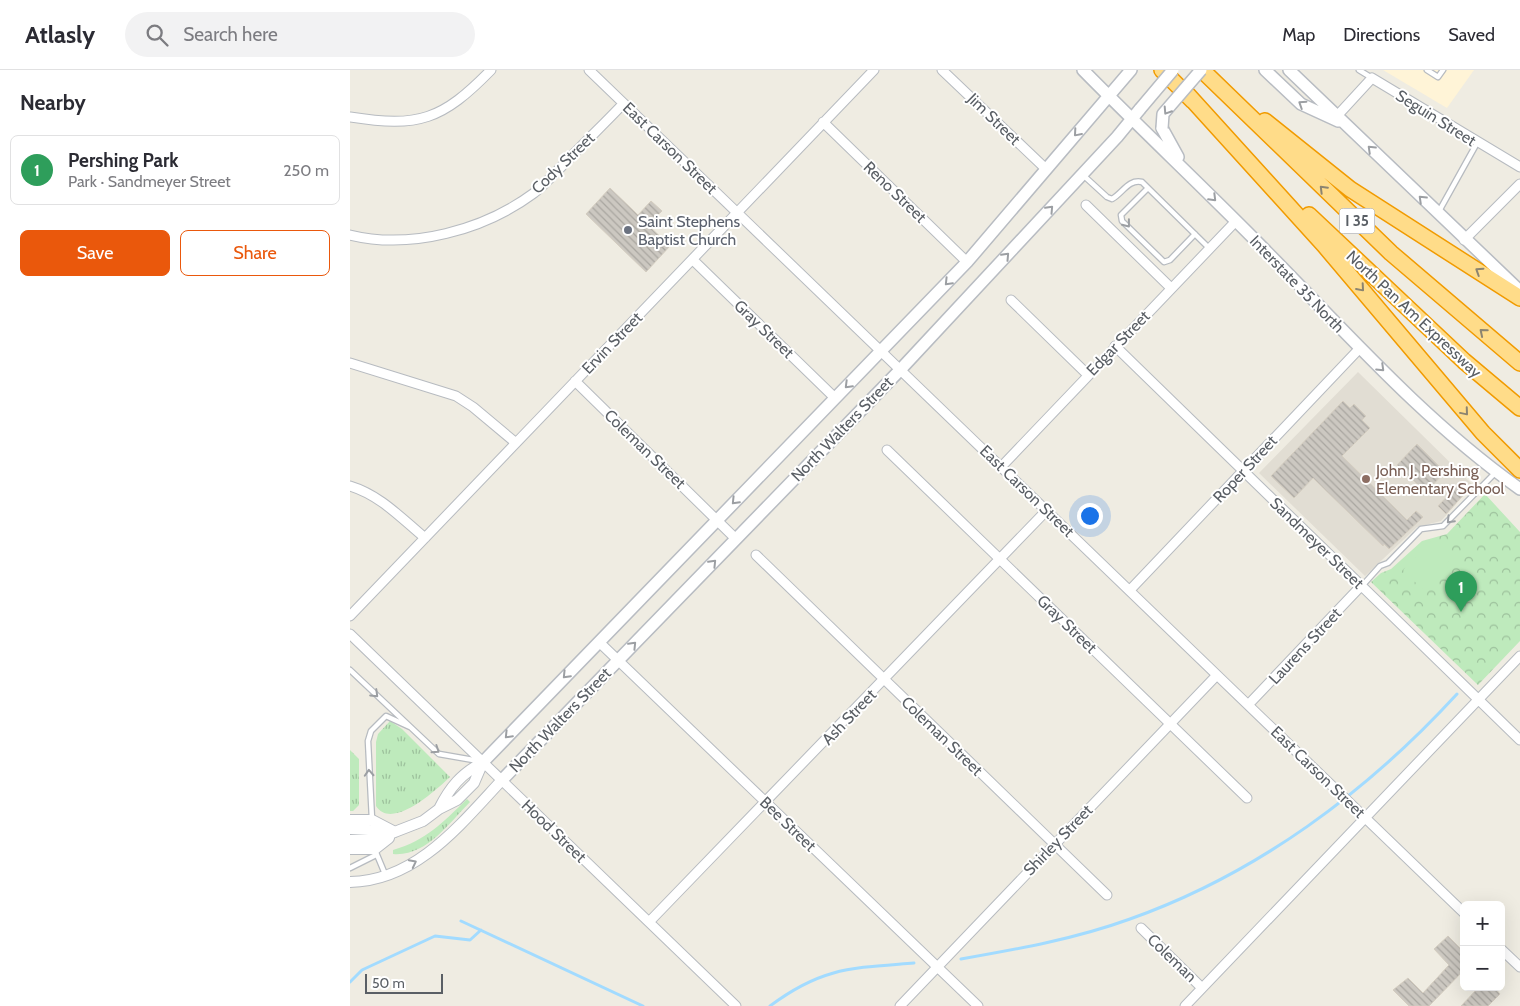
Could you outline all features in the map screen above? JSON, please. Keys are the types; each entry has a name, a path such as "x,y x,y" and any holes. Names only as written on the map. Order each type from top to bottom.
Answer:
{"highway":[{"name":"North Pan Am Expressway","path":"1162,70 1352,257 1464,361 1520,408"},
{"name":"North Pan Am Expressway","path":"1204,72 1391,253 1520,363"},
{"path":"1204,72 1350,189 1520,298"},
{"path":"1188,95 1324,245 1483,434 1520,470"}],"main road":[{"name":"Interstate 35 North","path":"1082,70 1236,221 1360,348 1449,434 1520,489"},
{"name":"North Walters Street","path":"482,762 967,262 1131,70"},
{"name":"North Walters Street","path":"502,780 901,368 1082,174 1173,70"},
{"path":"1264,70 1300,104 1346,125"},
{"path":"1290,70 1464,240 1520,291"},
{"path":"1194,180 1170,145 1162,128 1163,114 1204,72"}],"street":[{"path":"350,117 386,123 433,116 466,96 491,70"},
{"name":"East Carson Street","path":"589,70 901,368 1460,909"},
{"name":"Ervin Street","path":"350,616 874,70"},
{"name":"Jim Street","path":"942,70 1046,169"},
{"path":"1337,116 1372,78"},
{"name":"Seguin Street","path":"1372,78 1520,168"},
{"name":"Cody Street","path":"350,236 380,240 410,238 458,230 495,216 536,191 623,104"},
{"name":"Reno Street","path":"823,122 967,262"},
{"path":"1464,240 1520,184"},
{"path":"1086,205 1170,288"},
{"name":"Edgar Street","path":"1002,466 1087,374 1236,221"},
{"name":"Gray Street","path":"693,260 835,398"},
{"path":"1011,300 1087,374"},
{"name":"Sandmeyer Street","path":"1115,346 1520,740"},
{"name":"Roper Street","path":"1130,590 1360,348"},
{"path":"350,363 456,396 473,407 516,443"},
{"name":"Coleman Street","path":"575,381 736,539"},
{"name":"Gray Street","path":"887,450 1247,798"},
{"path":"350,486 371,495 393,510 425,538"},
{"name":"Ash Street","path":"649,922 884,681 1047,510"},
{"name":"Coleman Street","path":"756,555 1107,895"},
{"name":"Laurens Street","path":"1248,705 1361,586"},
{"name":"Hood Street","path":"350,634 736,1006"},
{"name":"Bee Street","path":"599,642 978,1006"},
{"path":"1185,1006 1520,656"},
{"name":"Shirley Street","path":"900,1006 1217,675"},
{"path":"350,849 375,848 395,832 423,821 438,809 457,800 474,783 482,762"},
{"path":"350,882 386,876 417,861 436,848 502,780"},
{"path":"350,820 395,832"},
{"path":"350,829 373,825"},
{"path":"350,840 375,848"},
{"name":"Coleman","path":"1141,928 1202,988"},
{"path":"1505,953 1520,967"}],"lane":[{"path":"1359,70 1372,78"},
{"path":"1427,70 1438,77 1443,70"},
{"path":"1438,214 1477,143"},
{"path":"1082,174 1107,197 1112,199 1130,183 1142,182 1209,248"},
{"path":"1148,188 1121,215 1122,221 1164,262 1170,260 1195,234"},
{"path":"1361,586 1421,529 1443,526 1496,472"},
{"path":"350,670 439,754 482,762"},
{"path":"386,876 375,848 368,741 371,731 386,716 410,727"},
{"path":"350,868 375,848"}],"shaded area":[{"path":"1383,70 1474,70 1447,108"},
{"name":"John J. Pershing Elementary School","path":"1358,372 1473,485 1441,521 1417,527 1365,576 1259,473"}],"green space":[{"path":"1485,494 1520,532 1520,641 1478,685 1371,582 1381,573 1391,569 1422,541 1447,534"},
{"path":"1431,541 1450,560 1422,589 1403,570"},
{"path":"390,721 402,729 450,777 414,806 392,814 383,812 376,806 376,742 378,734"},
{"path":"350,750 359,759 359,805 353,811 350,811"},
{"path":"467,799 470,802 436,837 416,850 393,854 393,850 425,836 450,816"}],"building":[{"name":"Saint Stephens Baptist Church","path":"610,188 638,215 651,201 662,211 648,225 670,246 646,272 586,214"},
{"path":"1343,401 1350,408 1354,404 1366,416 1362,420 1370,428 1342,456 1407,520 1416,511 1423,517 1389,549 1384,544 1383,546 1313,478 1294,498 1271,476"},
{"path":"1417,444 1445,472 1426,492 1397,465"},
{"path":"1458,485 1466,492 1446,514 1438,506"},
{"path":"1448,936 1460,948 1460,974 1429,1006 1409,1006 1393,990 1408,978 1423,993 1449,965 1434,949"},
{"path":"1475,991 1497,991 1500,994 1488,1006 1461,1006"}],"waterway":[{"path":"961,959 1046,943 1109,926 1177,900 1222,879 1266,854 1347,796 1386,764 1457,694"},
{"path":"461,921 643,1006"},
{"path":"350,982 362,970 435,936 470,940 481,930"},
{"path":"770,1006 806,984 838,972 873,966 914,963"}],"place":[{"name":"Saint Stephens Baptist Church","path":"628,230"},
{"name":"John J. Pershing Elementary School","path":"1366,479"},
{"name":"Pershing Park","path":"1461,612"}]}
